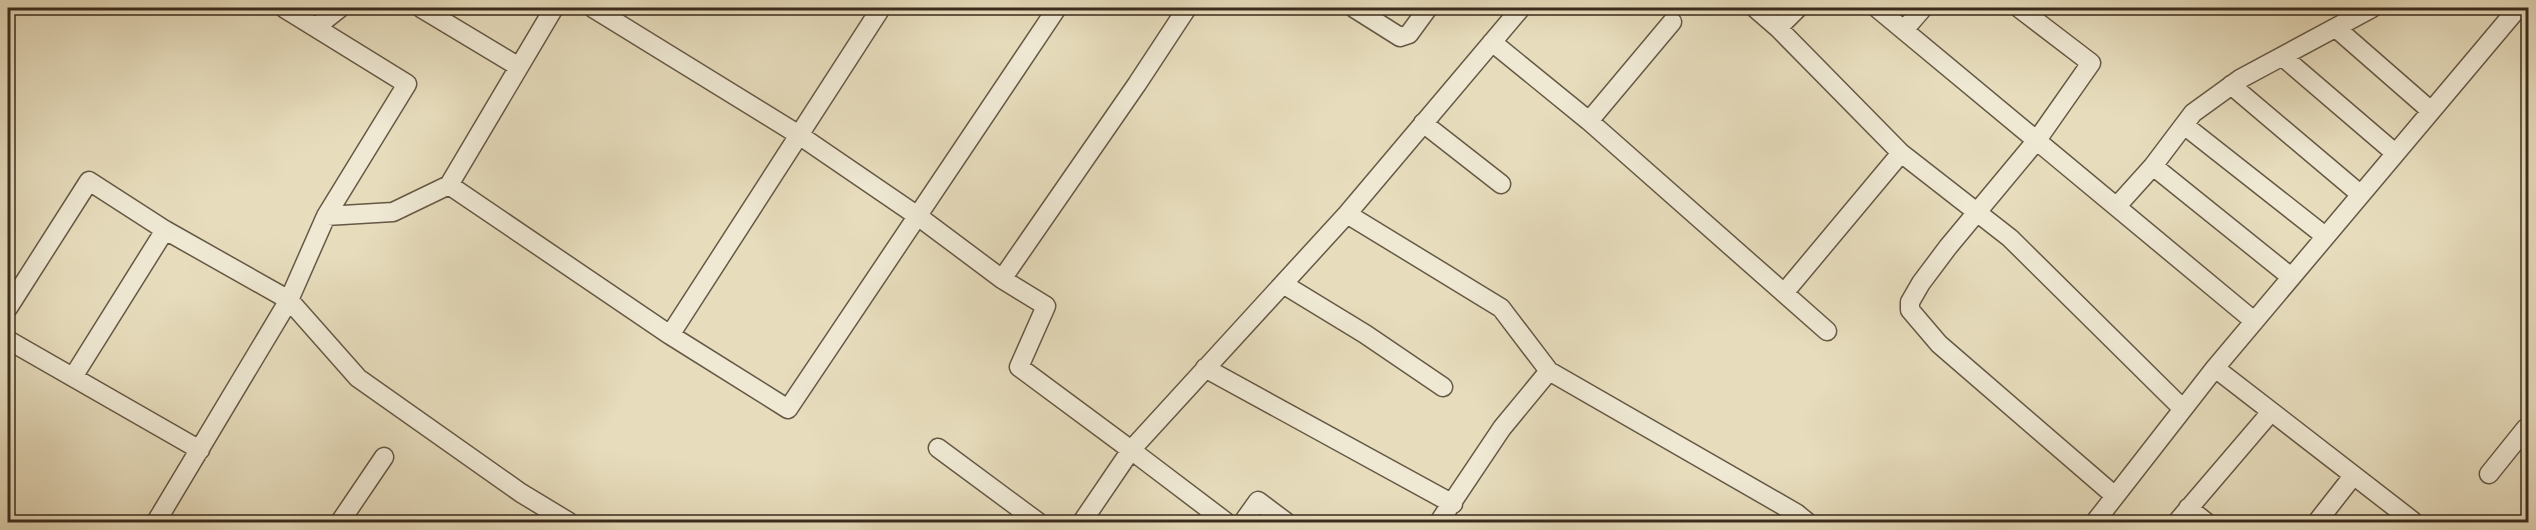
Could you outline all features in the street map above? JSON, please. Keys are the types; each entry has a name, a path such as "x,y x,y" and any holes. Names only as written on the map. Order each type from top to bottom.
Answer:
{"street":[{"path":"156,522 289,300 326,216 406,84 284,8"},
{"path":"316,27 340,8"},
{"path":"421,8 519,67"},
{"path":"326,216 393,212 449,185 554,8"},
{"path":"593,8 799,135 919,217 1002,279 1046,306 1019,367 1226,522"},
{"path":"670,335 881,8"},
{"path":"449,185 670,335 788,409 919,217 1057,8"},
{"path":"1002,279 1137,84 1186,8"},
{"path":"1354,8 1400,37 1409,34 1428,8"},
{"path":"1082,522 1131,450 1347,214 1521,8"},
{"path":"1755,8 1778,28 1901,153 2010,238 2183,409"},
{"path":"1778,28 1798,8"},
{"path":"1877,8 2254,321"},
{"path":"1904,30 1923,8"},
{"path":"2019,8 2091,63 2037,140 1921,283 1910,302 1910,310 1939,344 2115,496"},
{"path":"2117,206 2153,166 2193,113 2231,85 2372,8"},
{"path":"2094,522 2215,368 2518,8"},
{"path":"1589,121 1672,22"},
{"path":"2336,27 2431,111"},
{"path":"1492,42 1589,121 1827,331"},
{"path":"2283,57 2395,153"},
{"path":"2231,85 2360,194"},
{"path":"1423,123 1501,184"},
{"path":"2184,125 2325,236"},
{"path":"1784,293 1901,153"},
{"path":"2153,166 2291,277"},
{"path":"8,308 89,181 165,230 289,300 358,378 521,493 569,522"},
{"path":"1347,214 1501,308 1549,371 1796,519"},
{"path":"73,377 165,230"},
{"path":"1283,284 1365,334 1443,387"},
{"path":"8,340 200,450"},
{"path":"1205,368 1453,504"},
{"path":"2215,368 2353,476 2402,519"},
{"path":"1439,522 1502,428 1549,371"},
{"path":"2206,522 2182,515 2271,412"},
{"path":"2489,474 2528,427"},
{"path":"938,448 1038,522"},
{"path":"340,522 384,457"},
{"path":"2317,522 2353,476"},
{"path":"1243,522 1258,501 1286,522"}]}
